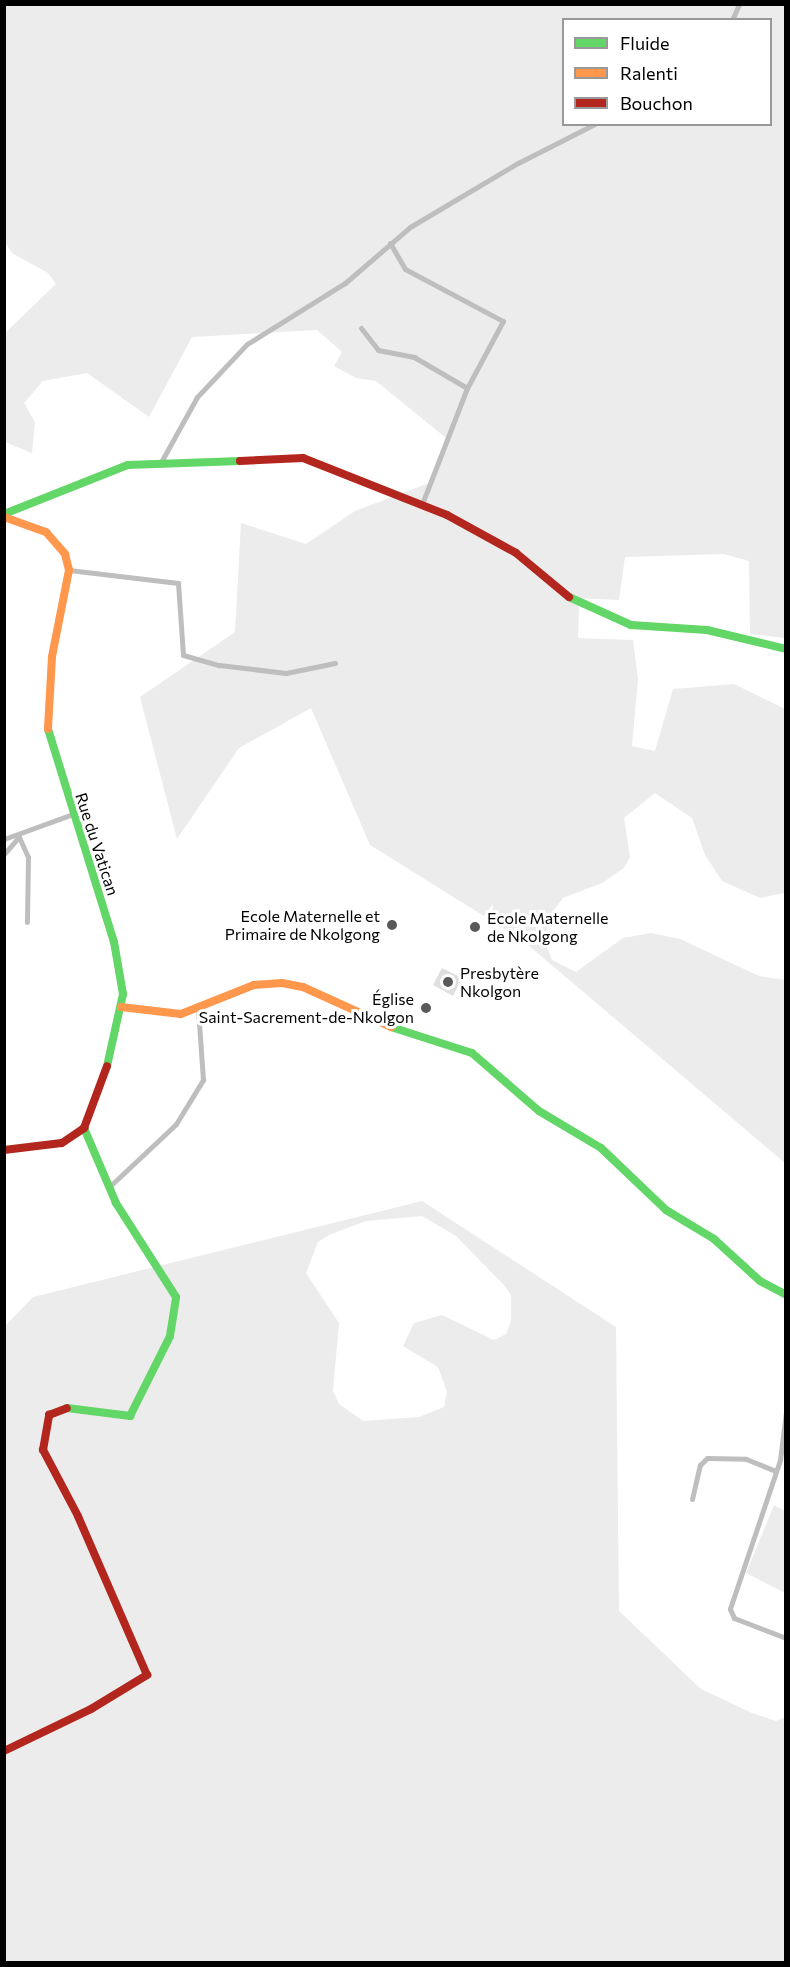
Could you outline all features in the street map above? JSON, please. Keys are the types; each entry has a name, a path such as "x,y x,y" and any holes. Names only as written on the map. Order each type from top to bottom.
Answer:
{"street":[{"path":"733,18 739,4"},
{"path":"161,462 197,397 238,351 345,283 390,243 502,172 592,126"},
{"path":"390,243 405,269 503,321 466,388 422,504"},
{"path":"361,328 378,350 414,357 466,388"},
{"path":"4,516 116,467 161,462 303,458 422,504 516,553 570,598 610,619 631,625 707,630 786,648"},
{"path":"4,516 46,532 65,554 69,570 178,583 183,655 219,665 286,673 335,663"},
{"name":"Rue du Vatican","path":"69,570 46,706 51,746 121,968 121,1007 105,1074 84,1128"},
{"path":"4,840 19,837 73,814"},
{"path":"4,854 19,837"},
{"path":"19,837 28,857 27,922"},
{"path":"121,1007 171,1015 198,1009 263,982 292,984 414,1037 472,1053 539,1111 601,1148 666,1210 714,1239 760,1281 786,1295"},
{"path":"109,1187 176,1124 203,1080 198,1009"},
{"path":"4,1150 62,1143 84,1128 109,1187 176,1297 170,1336 130,1416 66,1408 49,1415 43,1450 78,1516 147,1676 4,1751"},
{"path":"786,1412 775,1471 730,1609 734,1618 786,1638"},
{"path":"692,1499 700,1465 707,1458 746,1458 775,1471"}],"shaded area":[{"path":"4,5 785,5 785,638 750,634 749,561 724,554 625,557 619,600 572,598 579,604 578,638 633,640 638,679 632,746 655,751 673,689 734,684 785,709 785,893 760,898 722,881 705,855 692,818 655,793 624,818 630,857 624,868 602,883 563,898 547,919 547,947 552,960 576,972 623,938 651,933 680,939 759,976 785,980 785,1163 521,939 370,845 311,708 239,748 177,839 140,697 235,632 241,523 306,544 355,511 432,482 446,438 376,381 356,378 334,366 342,352 317,330 192,337 149,417 87,373 43,381 24,403 35,422 32,453 5,442 5,333 56,284 48,273 12,253 5,242"},
{"path":"422,1201 616,1327 619,1611 701,1689 752,1713 776,1721 785,1717 785,1962 5,1962 4,1327 33,1297","holes":["422,1216 456,1236 511,1295 511,1321 506,1334 494,1340 442,1315 414,1323 403,1346 438,1367 447,1392 444,1407 419,1417 363,1421 339,1404 333,1391 339,1323 306,1273 318,1242 329,1235 366,1221"]},
{"path":"774,1505 785,1511 785,1593 746,1573"}],"building":[{"name":"Presbytère Nkolgon","path":"442,968 462,978 453,996 433,985"}],"traffic: fast":[{"path":"4,514 128,465 240,461"},
{"path":"569,597 631,625 707,630 786,649"},
{"path":"48,729 114,942 123,994 107,1066"},
{"path":"391,1027 472,1053 539,1111 601,1148 666,1210 714,1239 760,1281 786,1295"},
{"path":"67,1408 130,1416 170,1336 176,1297 116,1203 84,1128"}],"traffic: slow":[{"path":"4,517 46,532 65,554 69,570 52,657 48,729"},
{"path":"121,1007 181,1014 254,985 282,983 303,987 391,1027"}],"traffic: jam":[{"path":"240,461 303,458 447,515 516,553 569,597"},
{"path":"4,1150 62,1143 84,1128 107,1066"},
{"path":"4,1751 91,1709 147,1675 78,1516 43,1450 49,1415 67,1408"}],"place":[{"name":"Ecole Maternelle et Primaire de Nkolgong","path":"392,925"},
{"name":"Ecole Maternelle de Nkolgong","path":"475,927"},
{"name":"Presbytère Nkolgon","path":"448,982"},
{"name":"Église Saint-Sacrement-de-Nkolgon","path":"426,1008"}]}
